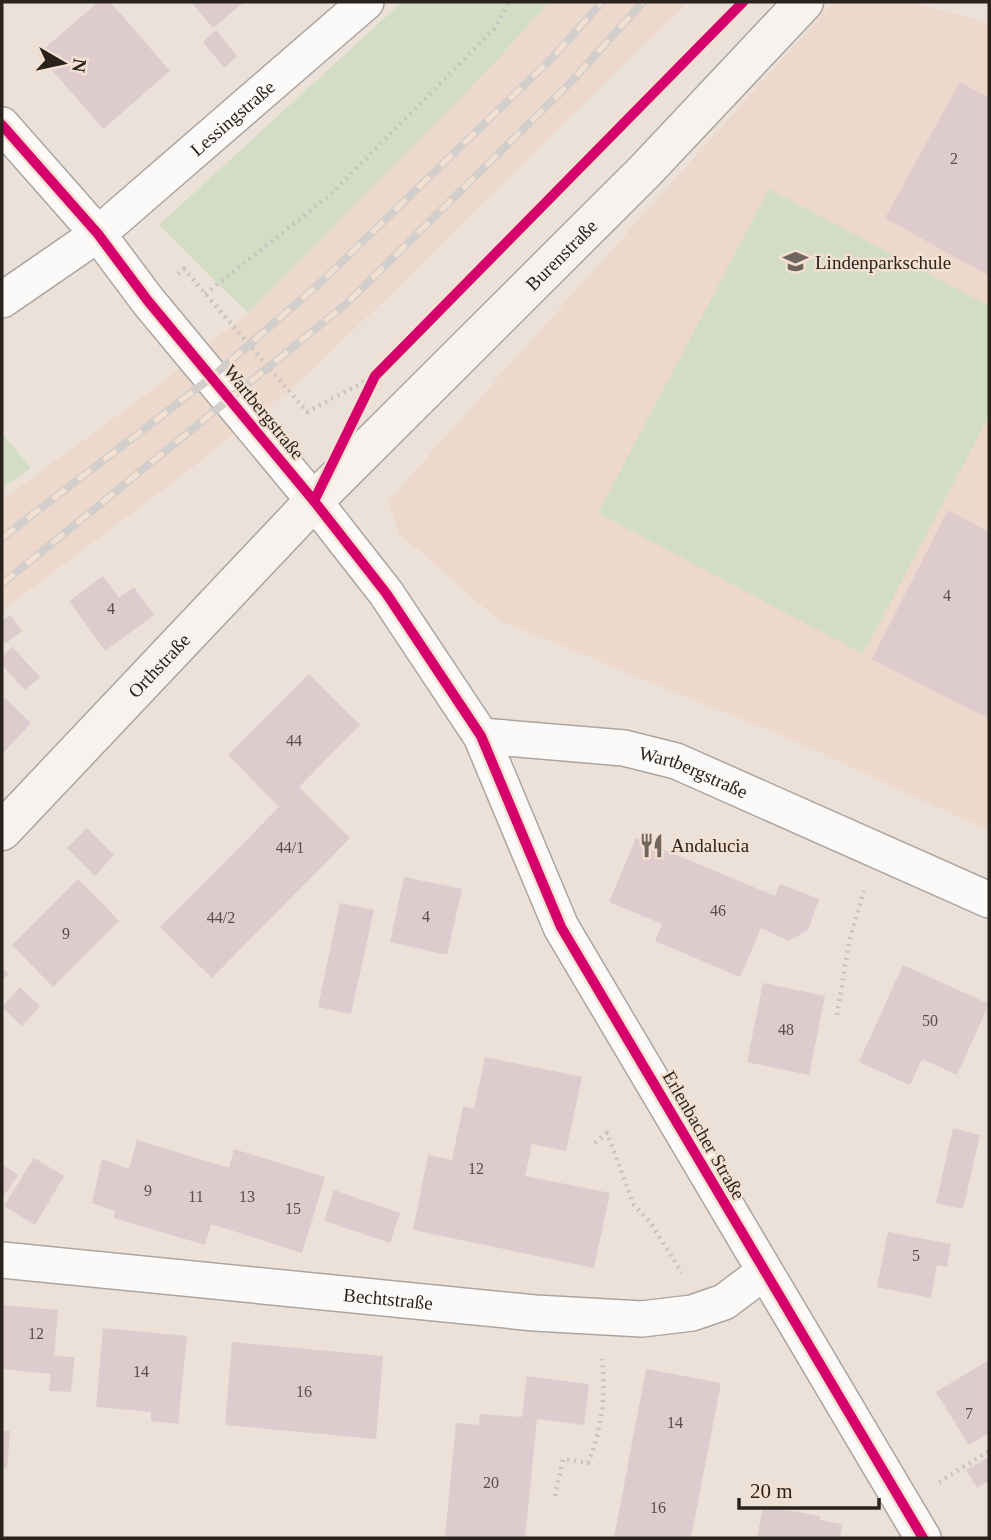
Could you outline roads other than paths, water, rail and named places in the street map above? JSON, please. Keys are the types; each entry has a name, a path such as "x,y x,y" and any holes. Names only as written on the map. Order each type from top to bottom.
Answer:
{"street":[{"name":"Lessingstraße","path":"2,300 98,234 366,2"},
{"name":"Burenstraße","path":"314,501 645,171 804,2"},
{"name":"Wartbergstraße","path":"2,125 98,234 148,300 314,501 386,593 481,736 624,748 676,761 989,900"},
{"name":"Orthstraße","path":"2,831 314,501"},
{"name":"Erlenbacher Straße","path":"481,736 561,927 923,1538"},
{"name":"Bechtstraße","path":"2,1260 642,1319 707,1308 723,1302 764,1272"}],"railway":[{"path":"2,538 212,377 321,282 553,57 602,2"},
{"path":"2,584 346,304 571,82 643,2"}],"place":[{"name":"Lindenparkschule","path":"795,262"},
{"name":"Andalucia","path":"651,845"}]}
